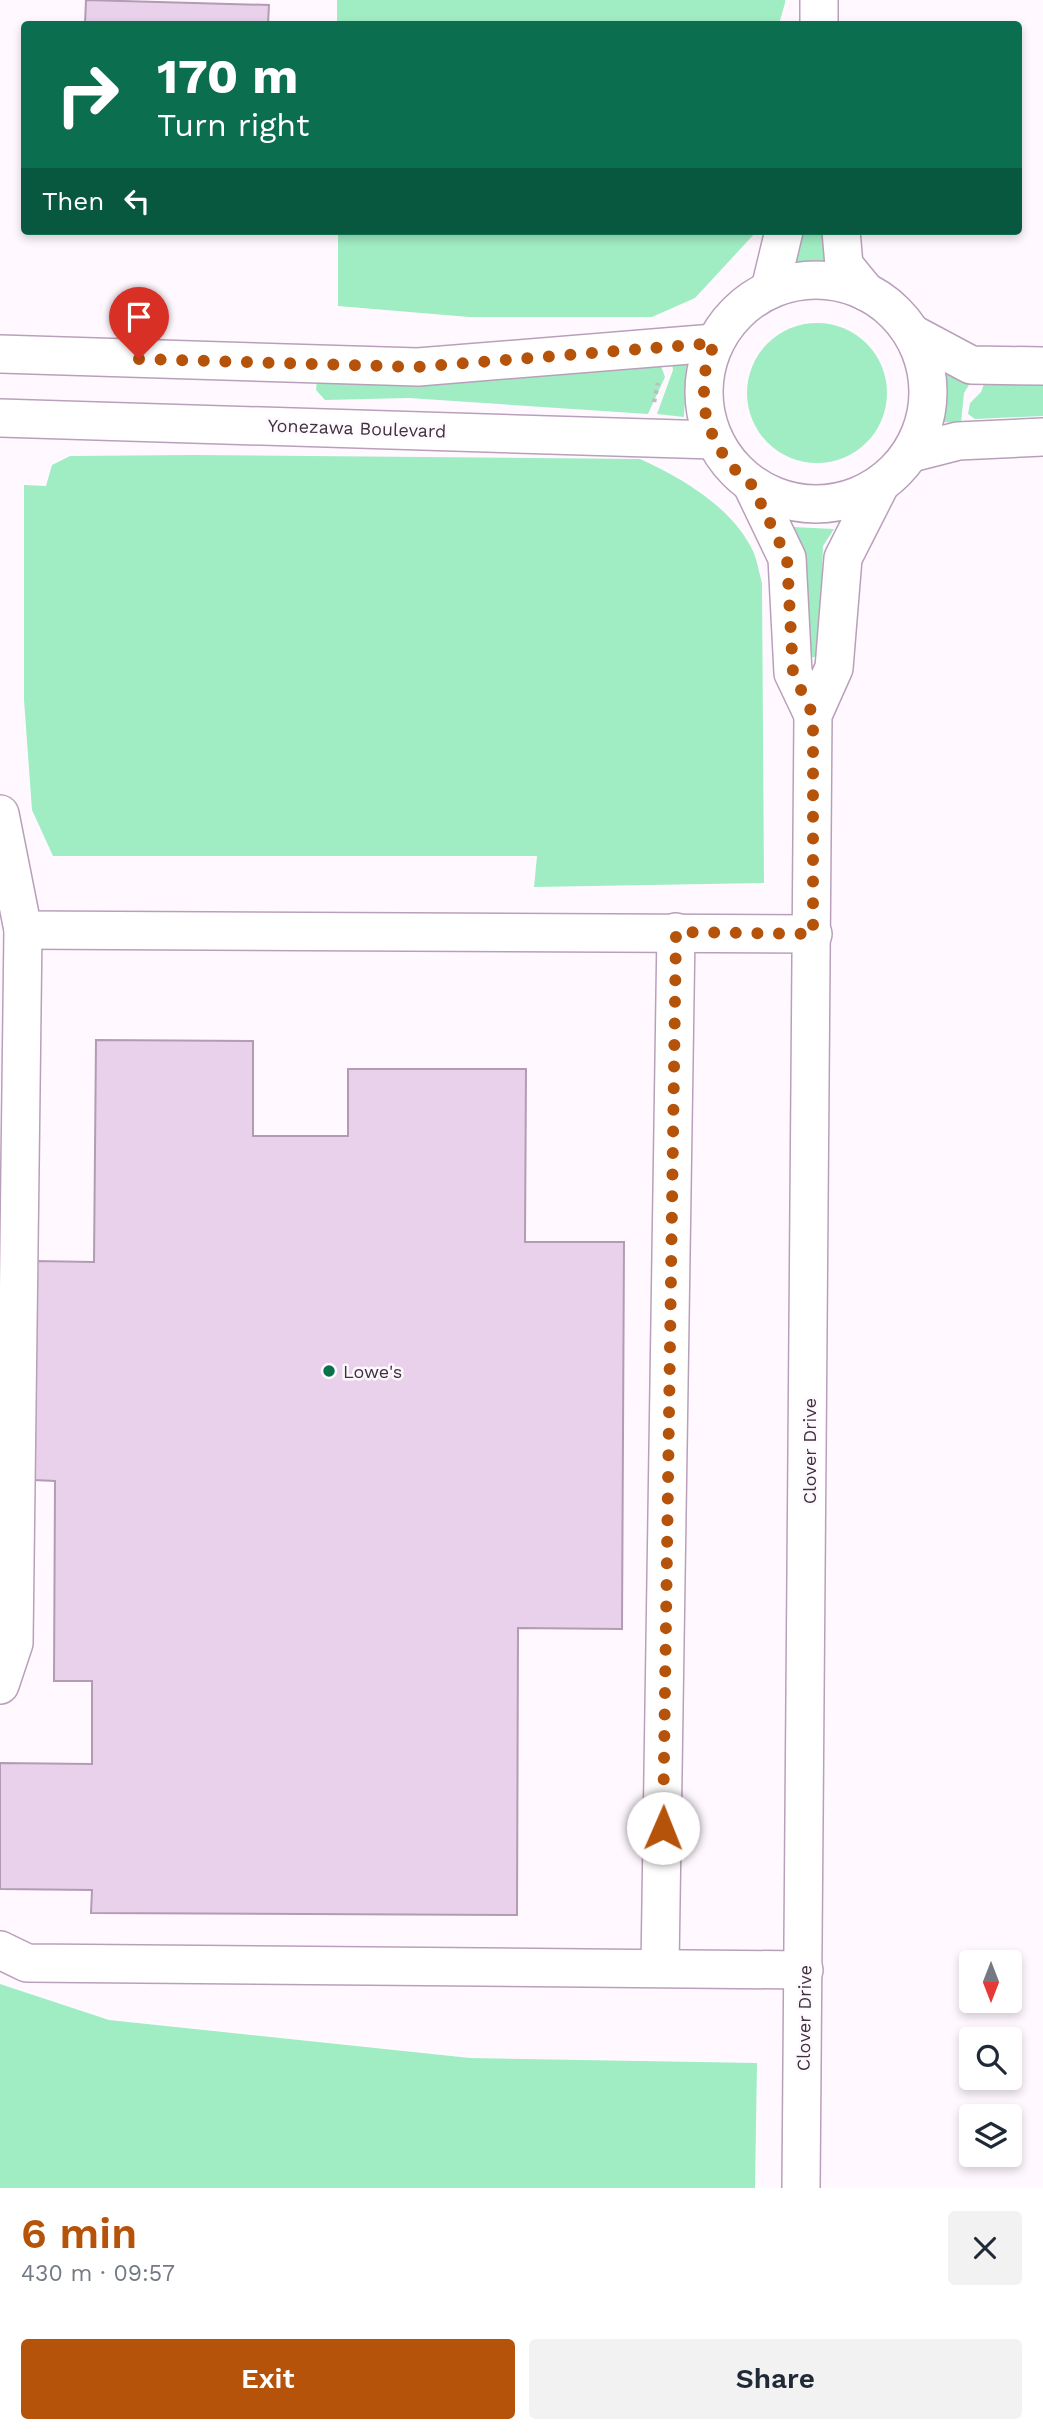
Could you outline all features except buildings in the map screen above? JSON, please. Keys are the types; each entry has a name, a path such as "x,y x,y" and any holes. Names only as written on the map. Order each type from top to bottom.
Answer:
{"street":[{"path":"819,0 819,21"},
{"path":"770,289 783,235"},
{"path":"841,235 844,265 866,292"},
{"path":"813,715 834,668 843,558 880,485 911,453 926,414 927,373 913,334 890,307 866,292 830,280 800,281 770,289 748,302 728,321 714,343 704,375 704,408 714,440 730,465 752,485 783,500 816,504 849,500 880,485"},
{"path":"913,334 971,365 1043,366"},
{"path":"0,354 418,367 714,343"},
{"name":"Yonezawa Boulevard","path":"0,418 714,440"},
{"path":"911,453 958,441 1043,437"},
{"path":"752,485 787,558 793,673 813,715"},
{"name":"Clover Drive","path":"801,2188 813,715"},
{"path":"0,814 23,929 14,1643 0,1685"},
{"path":"23,929 813,934"},
{"path":"660,1968 676,932"},
{"path":"0,1950 27,1963 804,1970"}],"path":[{"path":"653,405 660,370"}],"green space":[{"path":"337,0 785,0 780,21 337,21"},
{"path":"338,235 753,235 695,298 652,317 469,317 338,306"},
{"path":"803,235 828,235 833,263 793,263"},
{"path":"817,323 844,328 867,343 882,366 887,393 882,420 867,443 844,458 817,463 790,458 767,443 752,420 747,393 752,366 767,343 790,328"},
{"path":"687,361 684,417 657,414 673,370 672,362"},
{"path":"661,366 665,377 648,414 409,398 325,400 316,390 317,379"},
{"path":"943,368 972,380 964,393 961,423 943,422"},
{"path":"989,371 1043,374 1043,416 975,419 968,414 970,403 981,392"},
{"path":"70,456 640,459 672,475 704,496 744,535 754,555 762,583 764,883 534,887 537,856 53,856 32,810 24,700 24,485 46,486 52,465"},
{"path":"793,527 834,529 823,546 819,657 808,657 804,548"},
{"path":"0,1984 109,2020 470,2058 757,2063 755,2188 0,2188"}],"place":[{"name":"Lowe's","path":"329,1371"}],"route":[{"path":"139,359 418,367 714,343 704,375 704,408 714,440 730,465 752,485 787,558 793,673 813,715 813,934 676,932 663,1828"}]}
